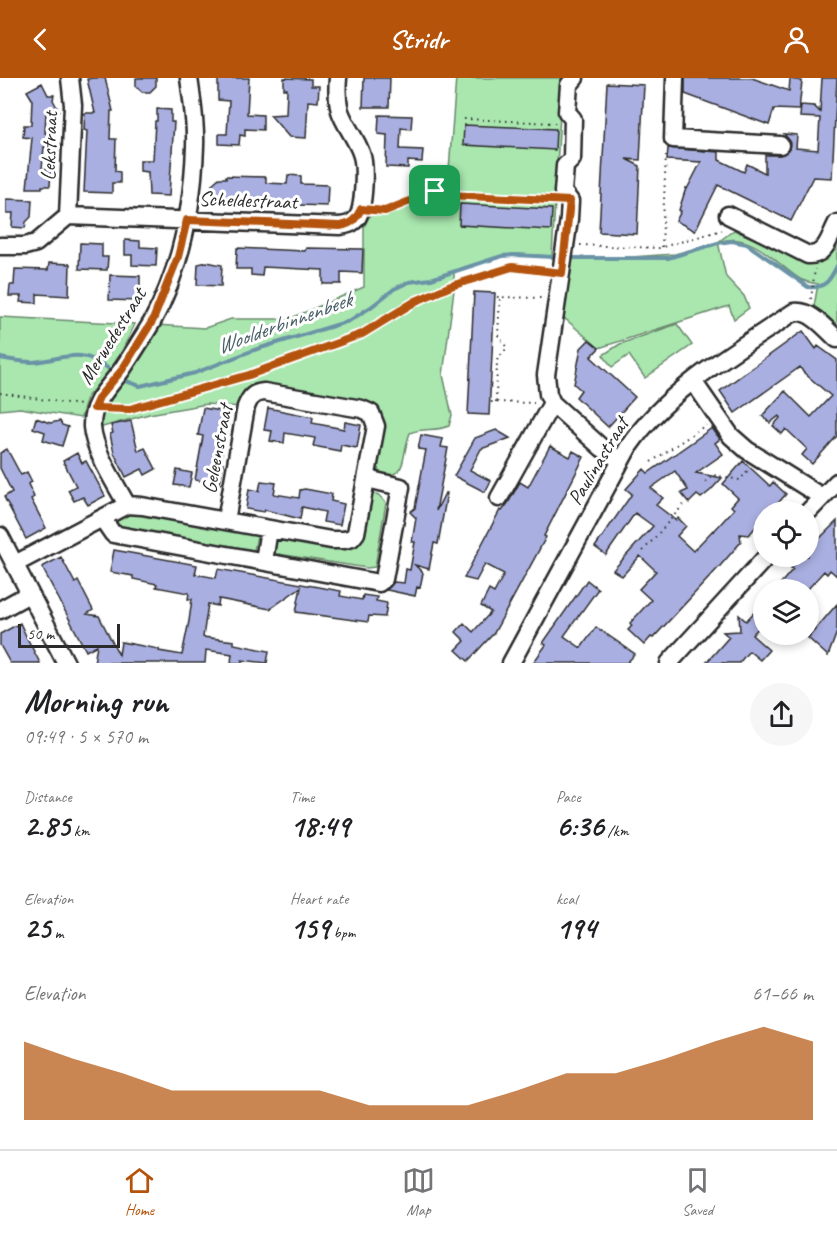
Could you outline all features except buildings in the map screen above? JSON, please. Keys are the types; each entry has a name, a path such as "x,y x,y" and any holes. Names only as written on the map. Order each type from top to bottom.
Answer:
{"street":[{"name":"Lekstraat","path":"68,216 73,105 70,78"},
{"name":"Merwedestraat","path":"127,506 95,443 92,426 94,408 99,397 122,370 153,320 178,257 187,220 195,145 189,78"},
{"path":"338,78 337,96 341,114 362,154 364,165 361,209"},
{"path":"575,78 569,85 567,112 573,119 572,159 565,166 563,192 570,201 566,244 546,375 548,394 552,403 602,448 621,461"},
{"path":"675,78 673,139 780,146"},
{"name":"Scheldestraat","path":"68,216 340,226 350,224 357,218 361,209"},
{"path":"728,215 808,255 815,255 823,250 837,223"},
{"path":"0,246 25,246 36,243 68,216"},
{"name":"Paulinastraat","path":"511,663 640,429 693,381 794,312 806,313 837,339"},
{"path":"693,381 731,436 758,457 822,497"},
{"name":"Geleenstraat","path":"127,506 142,506 331,540 351,538 356,533 368,479 376,426 371,413 362,409 264,392 256,393 250,398 246,407 226,521"},
{"path":"499,498 552,403"},
{"path":"102,519 113,534 379,583 384,579 401,487 368,479"},
{"path":"818,501 837,482"},
{"path":"15,564 127,506"},
{"path":"264,561 269,529"},
{"path":"0,536 66,663"},
{"path":"669,663 757,567"},
{"path":"0,610 29,594"}],"path":[{"path":"464,119 556,123 557,111 567,112"},
{"path":"662,247 667,144 673,139"},
{"path":"361,209 385,211 435,191 445,191 448,195 570,201"},
{"path":"566,244 662,247 745,223"},
{"path":"0,393 94,408 130,409 249,375 362,334 416,301 451,286 512,267 562,273"},
{"path":"812,293 814,274"},
{"path":"496,402 495,360 507,348 496,335 498,297 548,298"},
{"path":"491,402 552,403"},
{"path":"651,462 717,417"},
{"path":"705,482 713,475 741,480 758,457"},
{"path":"643,550 685,503"}],"green space":[{"path":"456,78 562,78 552,256 512,254 454,271 454,290 443,375 452,415 449,426 410,433 398,471 384,476 371,475 372,405 255,384 243,394 240,407 207,404 149,414 99,428 103,399 155,325 205,328 231,319 289,319 364,287 364,227 372,211 385,212 436,193 444,193 447,196"},
{"path":"734,230 810,263 827,260 837,238 837,332 813,312 818,284 800,279 752,244 730,239 718,242"},
{"path":"718,242 726,277 744,296 749,308 734,319 729,306 599,348 563,317 573,258 675,254"},
{"path":"0,317 135,324 116,363 87,397 81,418 20,408 0,410"},
{"path":"677,324 692,345 645,378 629,355 612,367 603,355 620,344"},
{"path":"368,492 379,495 386,503 375,567 367,568 272,553 276,535 350,544"},
{"path":"134,511 258,532 254,550 125,528 111,521"}],"waterway":[{"name":"Woolderbinnenbeek","path":"571,258 668,258 732,241 747,244 808,287 823,285 837,266"},
{"name":"Woolderbinnenbeek","path":"126,381 140,386 195,373 254,350 349,321 394,289 409,282 431,279 502,256 553,257"},
{"name":"Woolderbinnenbeek","path":"0,358 33,362 81,356 99,362 109,369"}],"route":[{"path":"435,191 445,191 448,195 570,201 562,273 512,267 451,286 416,301 362,334 249,375 130,409 94,408 99,397 122,370 153,320 178,257 187,220 340,226 350,224 357,218 361,209 385,211 435,191"}]}
